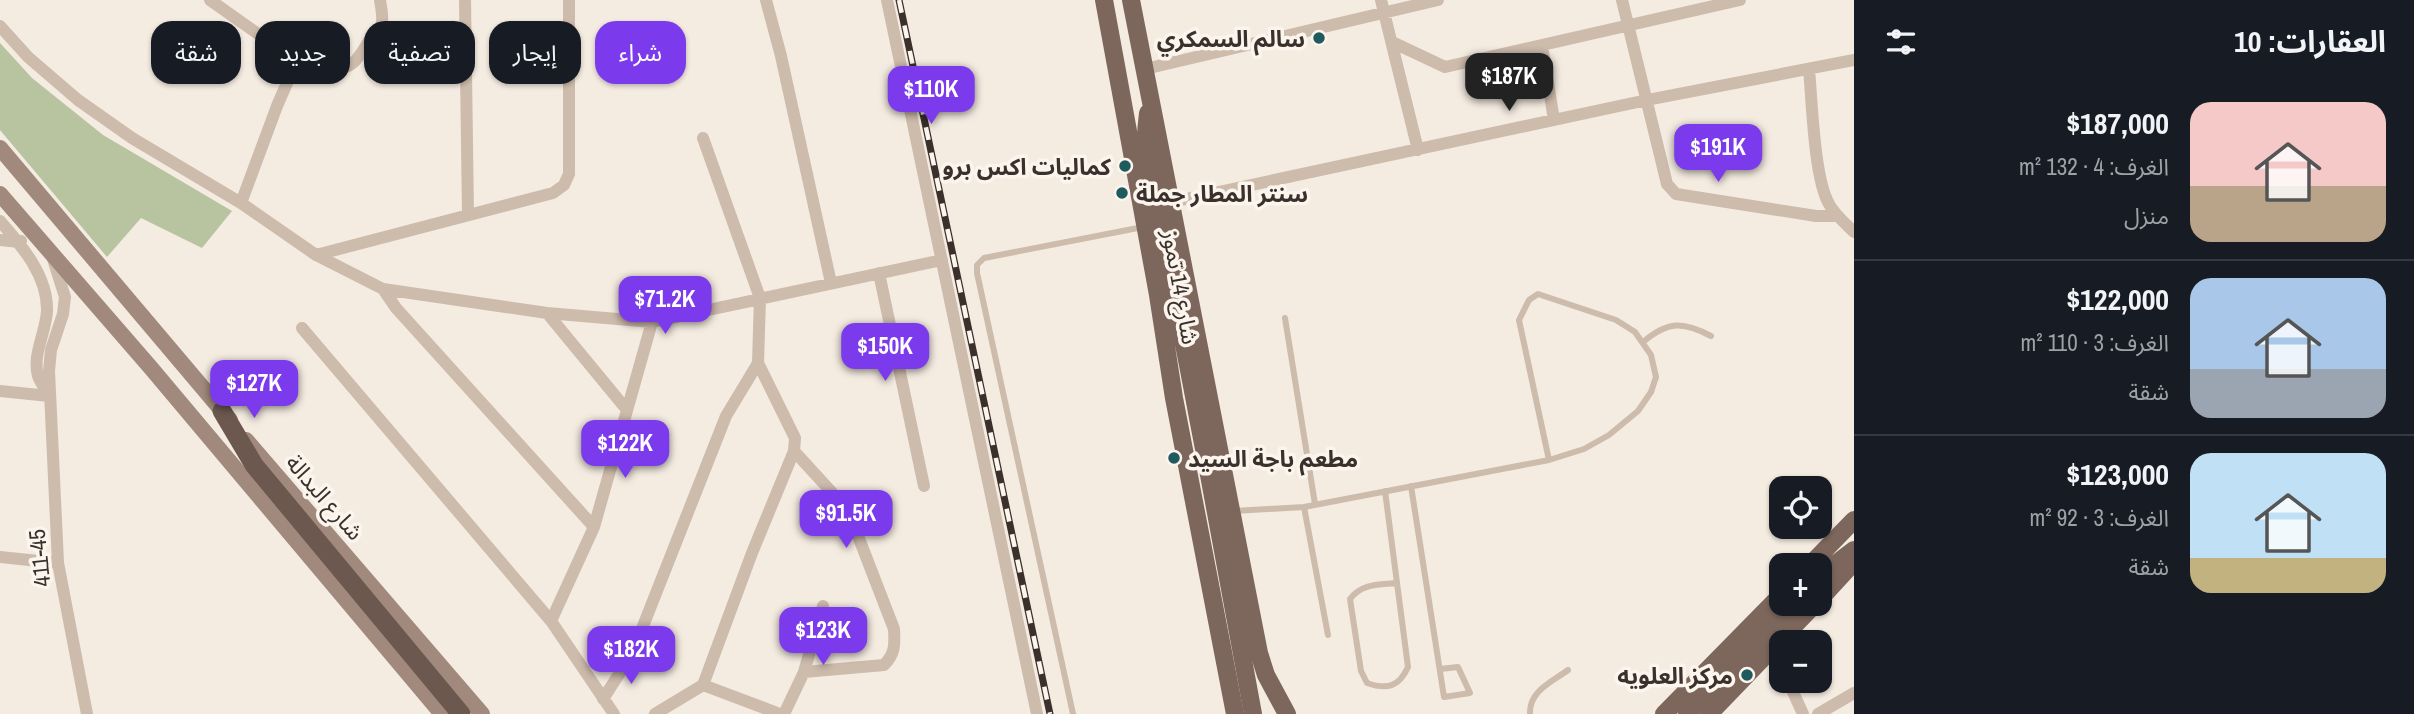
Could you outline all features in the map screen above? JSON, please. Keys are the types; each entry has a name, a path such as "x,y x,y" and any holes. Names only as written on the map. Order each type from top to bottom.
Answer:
{"highway":[{"path":"222,411 254,465 461,714"}],"main road":[{"name":"شارع 14 تموز","path":"1104,0 1174,398 1235,714"},
{"name":"شارع 14 تموز","path":"1132,0 1259,653 1266,675 1287,714"},
{"path":"1151,100 1146,133 1149,183 1177,309 1253,714"},
{"name":"شارع البدالة","path":"0,148 482,714"},
{"path":"0,194 151,368 442,714"},
{"path":"1822,553 1854,520"},
{"path":"1832,567 1854,550"},
{"path":"1832,585 1854,562"},
{"path":"1210,581 1223,571 1234,570 1244,575"},
{"path":"1664,714 1769,607"},
{"path":"1687,714 1781,616"},
{"path":"1791,630 1804,616"},
{"path":"1709,714 1769,653"}],"street":[{"path":"210,0 255,32"},
{"path":"350,64 358,60 380,27 380,0"},
{"path":"465,0 468,215"},
{"path":"316,255 553,193 564,185 569,174 569,0"},
{"path":"766,0 831,283"},
{"path":"887,0 1037,714"},
{"path":"1145,69 1383,6 1438,0"},
{"path":"1622,0 1667,184 1676,194 1816,216 1838,216"},
{"path":"1392,43 1445,67 1740,0"},
{"path":"1383,6 1418,150"},
{"path":"0,26 28,57 78,100 132,138 241,203 316,255 383,289 547,313 652,322 942,260"},
{"path":"1542,46 1554,120"},
{"path":"1172,202 1647,100 1854,60"},
{"path":"1809,69 1822,185 1829,204 1854,232"},
{"path":"241,203 287,84"},
{"path":"655,714 703,685 751,553 794,451 795,438 758,363 760,298 703,138"},
{"path":"0,221 19,242 45,290 47,312 38,355 38,376 49,396"},
{"path":"0,240 19,242 31,231"},
{"path":"49,396 51,350 63,314 65,297 51,254"},
{"path":"879,273 924,486"},
{"path":"383,289 396,308 594,527"},
{"path":"547,313 627,410"},
{"path":"551,621 594,527 652,322"},
{"path":"302,328 551,621 614,714"},
{"path":"603,699 632,654 726,416 758,363"},
{"path":"0,391 49,396"},
{"name":"411-45","path":"49,396 58,563 87,714"},
{"path":"794,451 848,510 894,629 892,657 884,665 804,672"},
{"path":"0,557 58,563"},
{"path":"703,685 782,714 804,672 822,606"},
{"path":"1793,693 1803,714"},
{"path":"1818,714 1854,693"}],"lane":[{"path":"1073,714 977,265 984,258 1146,227"},
{"path":"1232,511 1315,505 1549,460 1584,449 1609,435 1638,411 1651,392 1656,377 1651,355 1635,332 1616,320 1538,294 1529,300 1519,320 1549,460"},
{"path":"1285,318 1315,505"},
{"path":"1643,342 1659,329 1675,325 1693,326 1711,336"},
{"path":"1411,486 1444,697 1470,693 1458,667 1440,669"},
{"path":"1385,491 1408,667 1404,677 1397,683 1379,687 1367,682 1361,671 1350,599 1356,591 1366,586 1397,583"},
{"path":"1304,506 1328,635"},
{"path":"1530,714 1531,702 1537,692 1568,670"}],"green space":[{"path":"0,43 32,78 103,135 232,211 202,248 141,218 107,257 0,130"}],"railway":[{"path":"899,0 1050,714"}],"place":[{"name":"سالم السمكري","path":"1319,38"},
{"name":"كماليات اكس برو","path":"1125,166"},
{"name":"سنتر المطار جملة","path":"1122,193"},
{"name":"مطعم باجة السيد","path":"1174,458"},
{"name":"مركز العلويه","path":"1747,675"}]}
